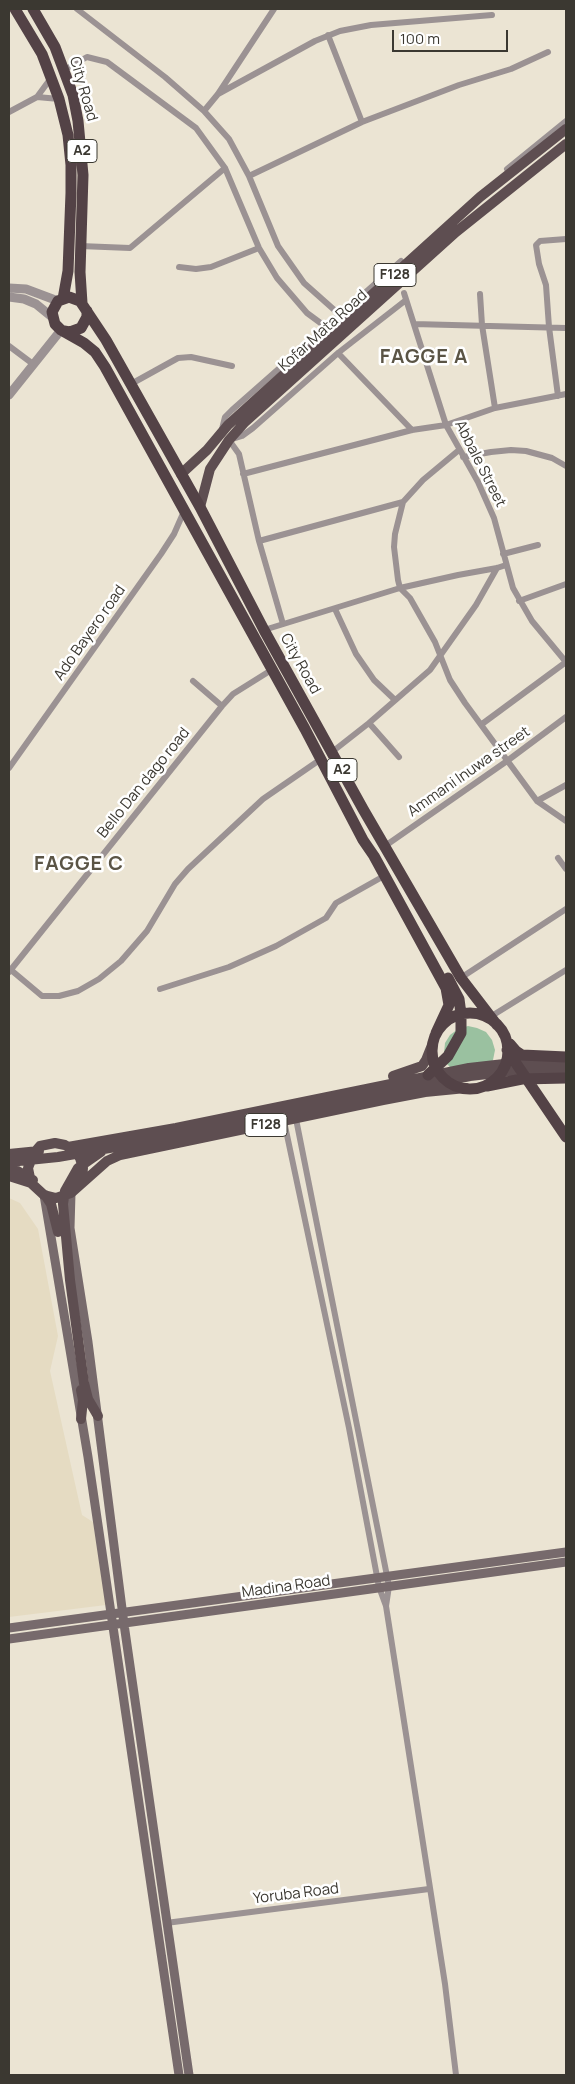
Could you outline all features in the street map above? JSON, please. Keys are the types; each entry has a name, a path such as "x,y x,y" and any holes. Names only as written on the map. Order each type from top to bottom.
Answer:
{"highway":[{"name":"City Road","path":"15,9 38,46 59,99 68,135 71,165 68,271 61,300"},
{"name":"City Road","path":"33,9 47,30 73,95 82,150 83,201 80,246 84,307 106,340 200,507 264,630 385,846 461,978 494,1021"},
{"path":"61,300 75,298 84,307 87,317 81,328 76,331 62,331"},
{"name":"A2","path":"61,300 53,308 52,317 55,324 62,331"},
{"name":"City Road","path":"62,331 95,352 105,367 273,669 363,840 385,872 446,988 449,1005 436,1032"},
{"path":"385,872 459,999 461,1014 460,1033 454,1048 432,1072"},
{"path":"436,1032 448,1020 465,1013 477,1014 494,1021"},
{"name":"A2","path":"494,1021 507,1044 522,1055 566,1057"},
{"name":"A2","path":"436,1032 432,1045 433,1060 439,1074 451,1084 470,1088"},
{"path":"507,1044 566,1137"},
{"path":"470,1088 486,1085 495,1079 502,1070 506,1060 507,1044"},
{"path":"470,1088 528,1079 566,1078"}],"main road":[{"name":"Kofar Mata Road","path":"200,507 210,469 228,432 480,197 566,129"},
{"name":"Kofar Mata Road","path":"181,474 456,232 566,144"},
{"name":"F128","path":"9,1147 40,1146 111,1134 401,1074 422,1066 432,1045"},
{"path":"9,1154 57,1149 176,1128 432,1072 513,1063 566,1064"},
{"path":"9,1162 108,1149 470,1076 513,1071 566,1072"},
{"name":"F128","path":"74,1190 107,1162 120,1155 425,1092 470,1088"},
{"path":"55,1143 65,1144 74,1150 80,1158 82,1173 74,1190 70,1228 84,1310 124,1624 189,2075"},
{"path":"31,1183 28,1168 30,1160 40,1146"},
{"path":"81,1419 82,1383 63,1204 65,1191 78,1168 108,1149"},
{"path":"9,1166 33,1180 41,1188 51,1204 57,1223 82,1383 88,1399 98,1416"},
{"path":"9,1176 31,1183 44,1195 56,1198 74,1190"},
{"path":"44,1195 114,1625 179,2075"},
{"name":"Madina Road","path":"9,1628 566,1552"},
{"name":"Madina Road","path":"9,1639 566,1562"}],"street":[{"path":"77,9 165,77 204,111 229,140 249,176 278,246 304,283 340,315"},
{"path":"204,111 218,94 274,9"},
{"path":"218,94 328,35 371,25 492,15"},
{"path":"328,35 362,122"},
{"path":"249,176 362,122 459,85 511,69 548,52"},
{"path":"64,70 88,57 107,62 196,128 225,168 259,248 278,278 307,313 326,327"},
{"path":"9,112 37,97 51,78"},
{"path":"37,97 59,99"},
{"path":"283,624 259,541 240,454 228,432 225,417 480,192 566,121"},
{"path":"80,246 130,248 225,168"},
{"path":"558,396 549,327 546,285 536,245 540,241 566,239"},
{"path":"179,267 196,269 210,267 259,248"},
{"path":"11,288 32,291 61,300"},
{"path":"480,294 482,325 496,408"},
{"name":"Abbale Street","path":"338,353 405,296 446,425 478,482 494,518 506,565 519,601 532,621 566,662"},
{"path":"9,297 24,299 36,304 52,317"},
{"path":"414,324 566,328"},
{"path":"9,395 62,331"},
{"path":"9,346 33,364"},
{"path":"228,432 242,436 338,353 412,430"},
{"path":"131,384 178,358 191,357 232,366"},
{"path":"243,474 412,430 446,425 496,408 566,394"},
{"path":"459,450 423,480 403,502 394,547 400,588 410,598 435,642 450,680 507,761 537,801 566,821"},
{"path":"464,457 511,450 526,451 552,458 566,466"},
{"path":"259,541 403,502"},
{"name":"Ado Bayero road","path":"9,768 161,554 174,534 185,508"},
{"path":"503,554 538,545"},
{"path":"264,630 400,588 506,565"},
{"path":"332,752 369,723 430,670 476,605 497,568"},
{"path":"519,601 566,584"},
{"path":"335,609 356,654 374,680 395,700"},
{"path":"482,724 566,662"},
{"name":"Bello Dan dago road","path":"10,971 222,706 233,694 273,669"},
{"path":"192,681 222,706"},
{"name":"Ammani Inuwa street","path":"385,846 507,761 566,717"},
{"path":"369,723 399,757"},
{"path":"10,971 42,996 59,996 78,990 99,979 121,961 147,931 175,884 188,869 263,799 321,759"},
{"path":"537,801 566,785"},
{"path":"558,858 566,869"},
{"path":"160,990 229,967 276,946 326,918 336,903 385,872"},
{"path":"446,988 566,909"},
{"path":"494,1021 566,970"},
{"path":"296,1119 389,1586 386,1606"},
{"path":"284,1121 349,1428 379,1588 386,1606 445,1984 456,2075"},
{"name":"Yoruba Road","path":"166,1923 429,1889"}],"shaded area":[{"path":"9,1198 20,1203 38,1229 58,1336 50,1371 82,1515 93,1522 106,1605 9,1617"}],"green space":[{"path":"468,1026 486,1032 492,1040 495,1050 493,1060 488,1068 453,1070 446,1063 445,1043 450,1035 458,1029"}],"district":[{"name":"FAGGE A","path":"424,357"},
{"name":"FAGGE C","path":"79,864"}]}
